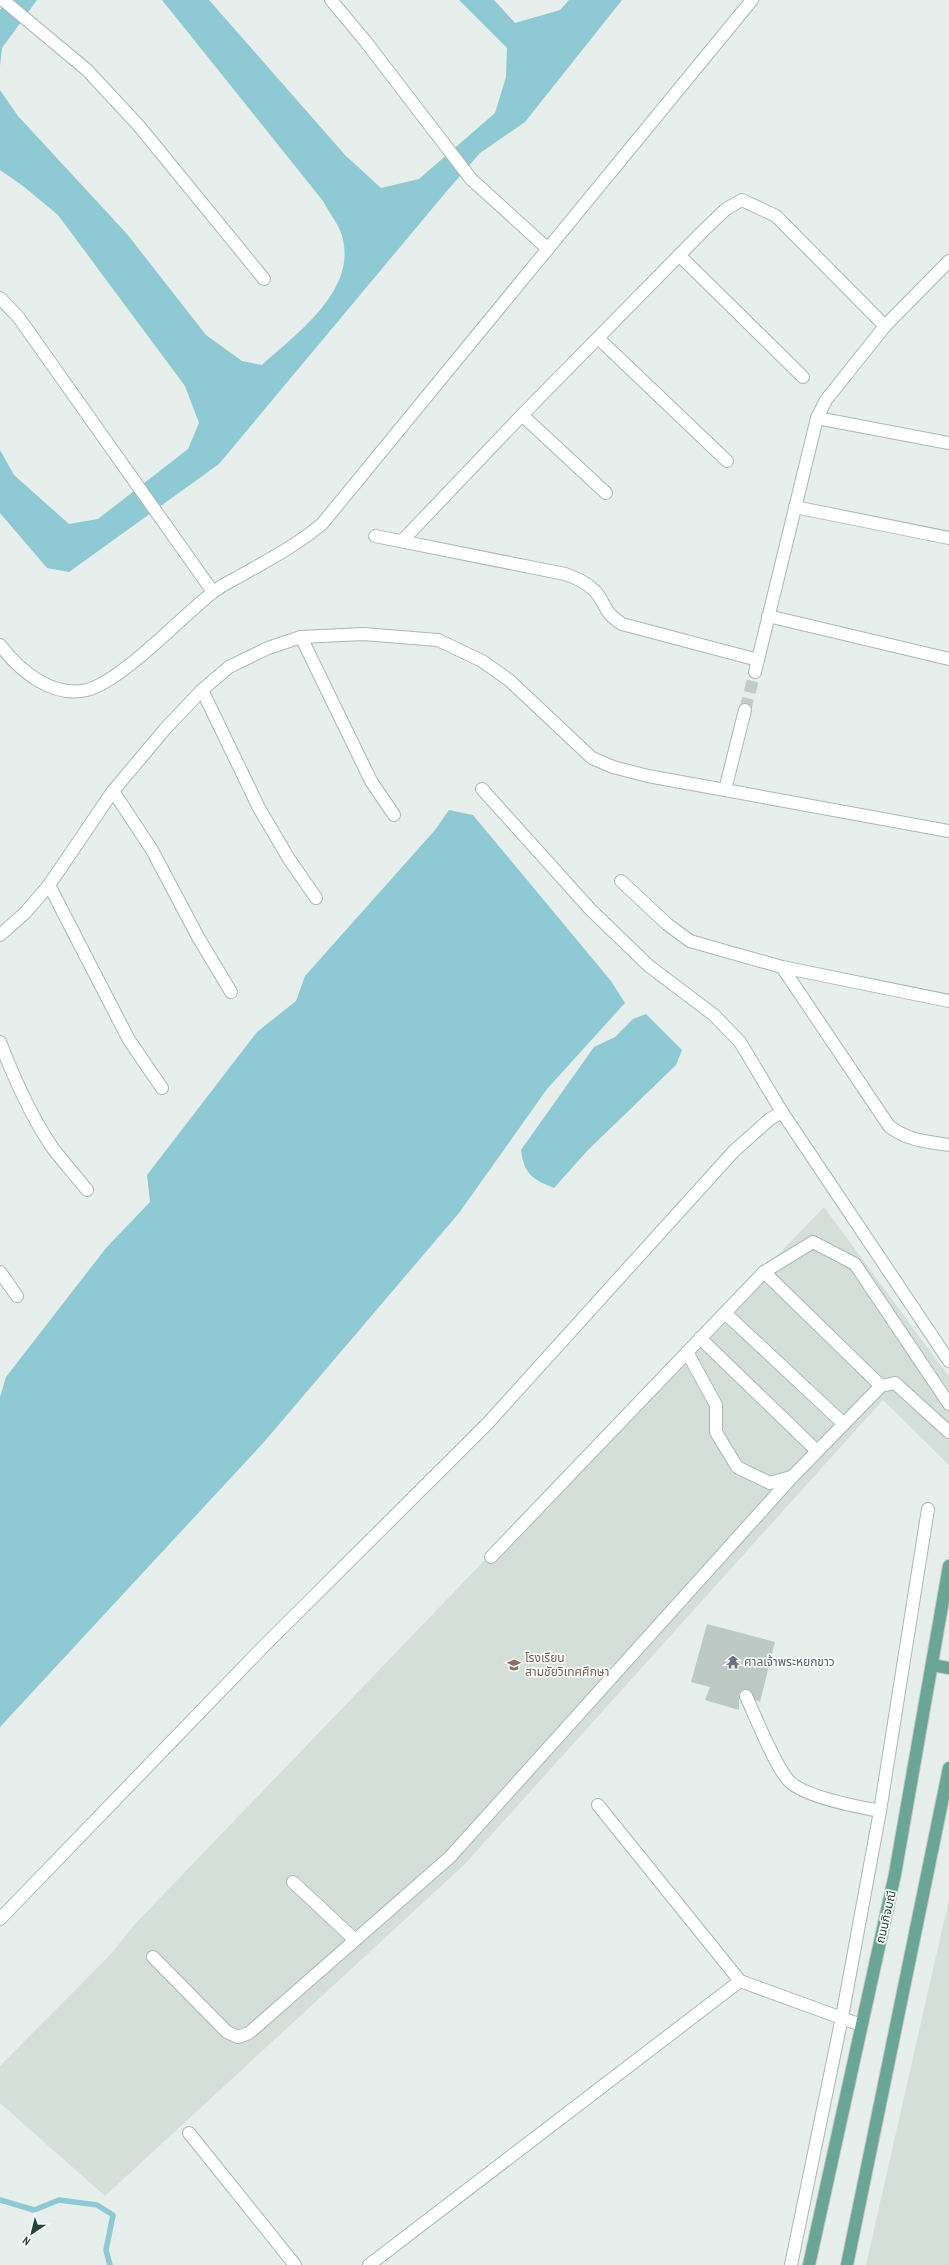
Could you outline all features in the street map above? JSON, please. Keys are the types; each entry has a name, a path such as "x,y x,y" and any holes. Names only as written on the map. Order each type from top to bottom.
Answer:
{"main road":[{"name":"ถนนกิจมณี","path":"809,2265 895,1874 949,1566"},
{"path":"932,1665 949,1668"},
{"path":"847,2265 949,1768"}],"street":[{"path":"331,0 366,42 444,147 471,179 548,249"},
{"path":"0,645 28,674 48,686 68,691 87,690 109,680 130,664 213,592 306,537 322,524 752,0"},
{"path":"6,2 40,33 87,70 139,126 264,279"},
{"path":"402,541 522,415 679,255 726,209 742,200 776,216 885,326"},
{"path":"679,255 803,376"},
{"path":"375,536 565,574 584,581 595,592 611,618 622,624 757,666 817,418 826,400 885,326 949,261"},
{"path":"0,298 19,318 213,592"},
{"path":"598,338 727,461"},
{"path":"522,415 606,493"},
{"path":"817,418 949,443"},
{"path":"795,507 949,538"},
{"path":"768,616 949,659"},
{"path":"0,935 25,913 49,885 113,792 165,729 202,690 229,667 268,648 301,637 363,634 438,640 482,662 509,680 592,758 613,767 725,790 949,831"},
{"path":"301,637 371,781 394,814"},
{"path":"202,690 259,808 289,859 316,898"},
{"path":"725,790 746,710"},
{"path":"482,789 590,909 649,966 680,991 714,1014 735,1036 752,1061 782,1112 949,1361"},
{"path":"113,792 152,850 198,937 231,992"},
{"path":"621,881 667,924 690,941 782,967 949,1001"},
{"path":"49,885 129,1040 162,1088"},
{"path":"782,967 889,1126 898,1134 912,1139 949,1145"},
{"path":"0,1042 14,1078 33,1115 52,1147 88,1190"},
{"path":"0,1919 262,1648 488,1423 734,1151 770,1119 782,1112"},
{"path":"491,1557 764,1272 813,1242 854,1264 949,1404"},
{"path":"0,1272 17,1296"},
{"path":"764,1272 881,1386"},
{"path":"725,1313 844,1424"},
{"path":"700,1338 817,1451"},
{"path":"687,1352 716,1405 716,1432 737,1467 770,1483 793,1476"},
{"path":"153,1957 227,2032 238,2036 249,2033 450,1857 793,1476 881,1386 895,1383 949,1432"},
{"path":"791,2265 842,2017 880,1811 928,1508"},
{"path":"746,1696 778,1764 790,1782 816,1796 880,1811"},
{"path":"598,1805 740,1981 861,2024"},
{"path":"293,1882 355,1940"},
{"path":"369,2265 740,1981"},
{"path":"189,2133 295,2265"}],"shaded area":[{"name":"โรงเรียน สามชัยวิเทศศึกษา","path":"824,1207 949,1377 949,1465 883,1400 464,1865 105,2196 0,2103 0,2066 110,1955 135,1924"},
{"path":"949,1899 949,2265 866,2265"}],"water":[{"path":"8,0 37,0 2,48 0,66 0,10"},
{"path":"162,0 209,0 345,155 381,188 419,179 495,113 506,77 507,48 459,0 494,0 515,23 560,10 569,0 622,0 525,122 480,153 446,192 219,464 69,572 47,568 0,513 0,450 14,475 69,524 98,519 188,449 199,423 185,386 58,215 23,186 0,170 0,90 18,116 127,234 206,335 242,361 262,365 306,326 332,294 340,277 344,259 342,235 323,201"},
{"path":"449,810 473,815 611,981 625,1003 547,1089 459,1213 264,1442 0,1727 0,1397 6,1377 106,1248 150,1202 147,1175 257,1032 296,1001 305,976 435,830"},
{"path":"646,1014 682,1050 676,1065 588,1150 554,1188 540,1182 530,1175 524,1165 521,1150 594,1047 615,1037 633,1019"}],"building":[{"name":"ศาลเจ้าพระหยกขาว","path":"707,1624 775,1642 760,1702 739,1692 739,1710 705,1700 710,1687 691,1682"}],"waterway":[{"path":"0,2200 34,2210 59,2200 97,2205 113,2215 106,2250 110,2265"}],"tunnel":[{"path":"745,710 755,672"}],"place":[{"name":"ศาลเจ้าพระหยกขาว","path":"733,1662"},
{"name":"โรงเรียน สามชัยวิเทศศึกษา","path":"514,1665"}]}
